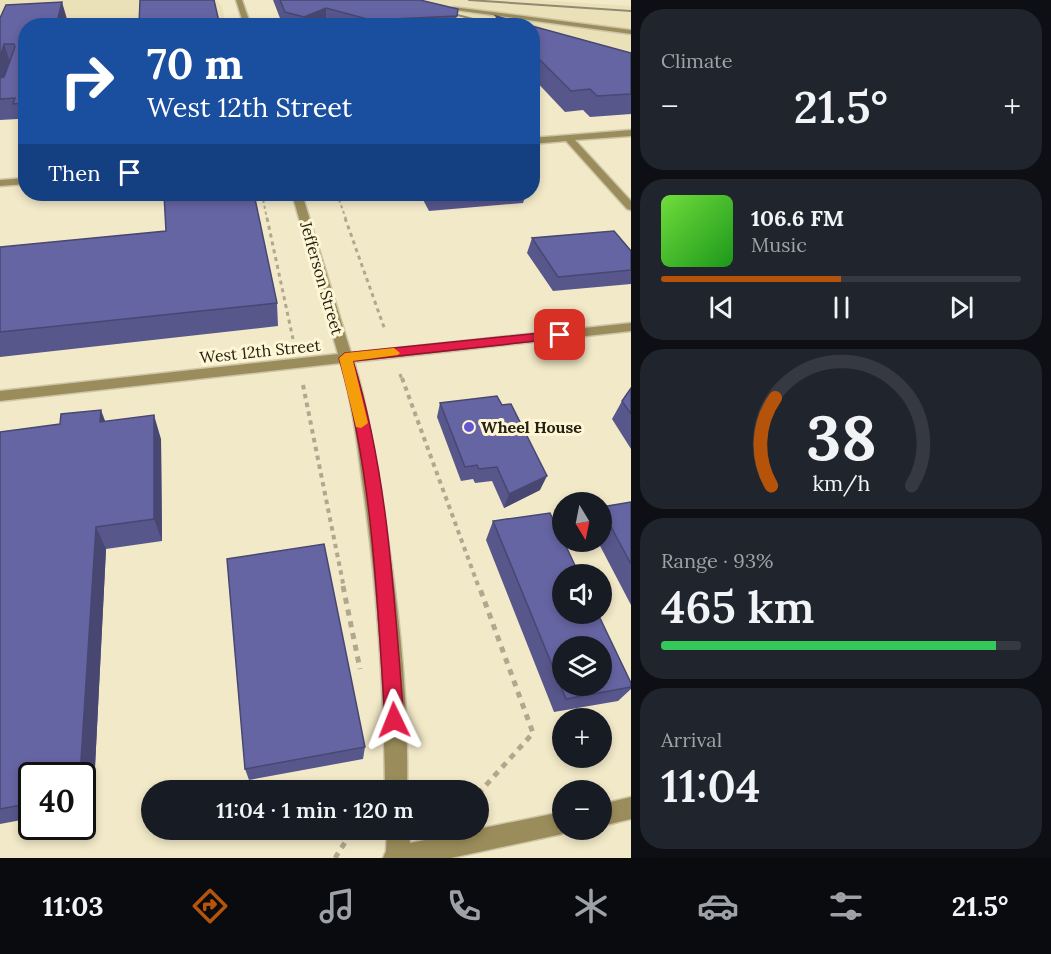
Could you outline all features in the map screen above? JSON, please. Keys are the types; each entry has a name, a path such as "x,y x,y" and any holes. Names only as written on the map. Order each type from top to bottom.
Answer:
{"street":[{"path":"239,0 245,18"},
{"path":"456,8 529,18"},
{"path":"540,20 631,32"},
{"path":"540,140 631,133"},
{"path":"568,138 631,207"},
{"path":"0,183 18,182"},
{"name":"Jefferson Street","path":"299,201 357,395 381,548 394,697 396,780"},
{"name":"West 12th Street","path":"0,396 631,327"},
{"path":"612,812 631,808"},
{"path":"398,840 397,858 552,825"}],"path":[{"path":"263,201 294,344"},
{"path":"339,201 385,330"},
{"path":"402,380 532,732 489,781"},
{"path":"303,388 362,678"},
{"path":"335,858 347,840"}],"shaded area":[{"path":"0,0 216,0 222,6 225,18 18,18 18,36 0,57"},
{"path":"364,0 538,0 631,6 631,71 540,47 540,18 433,18"}],"building":[{"path":"140,0 214,0 218,18 139,18"},
{"path":"280,0 420,0 458,9 457,16 414,18 364,18 326,8 304,17 285,12"},
{"path":"62,2 58,18 18,18 18,104 13,104 15,98 0,99 0,78 4,77 15,47 14,44 4,44 0,57 0,18 6,5"},
{"path":"540,28 631,53 631,94 597,96 590,89 571,91 540,60"},
{"path":"164,201 255,201 277,303 0,332 0,247 166,231"},
{"path":"614,231 631,251 631,270 558,277 532,238"},
{"path":"631,388 631,414 622,401"},
{"path":"497,396 502,405 511,404 547,476 509,494 497,467 479,469 477,465 465,467 440,403"},
{"path":"101,410 100,422 154,415 154,519 96,527 81,762 18,762 18,806 0,809 0,432 60,424 61,414"},
{"path":"631,502 631,564 612,529 612,505"},
{"path":"550,513 552,552 569,552 574,564 552,564 552,624 603,624 609,636 552,636 552,665 493,521"},
{"path":"324,544 365,747 245,769 227,559"},
{"path":"612,643 631,683 631,687 612,691"},
{"path":"565,696 582,696 566,699"}],"railway":[{"path":"469,0 631,11"},
{"path":"442,11 469,18"}],"slow traffic":[{"path":"361,423 357,395 345,358 394,353"}],"place":[{"name":"Wheel House","path":"469,427"}],"route":[{"path":"394,720 381,548 357,395 345,358 560,335"}]}
